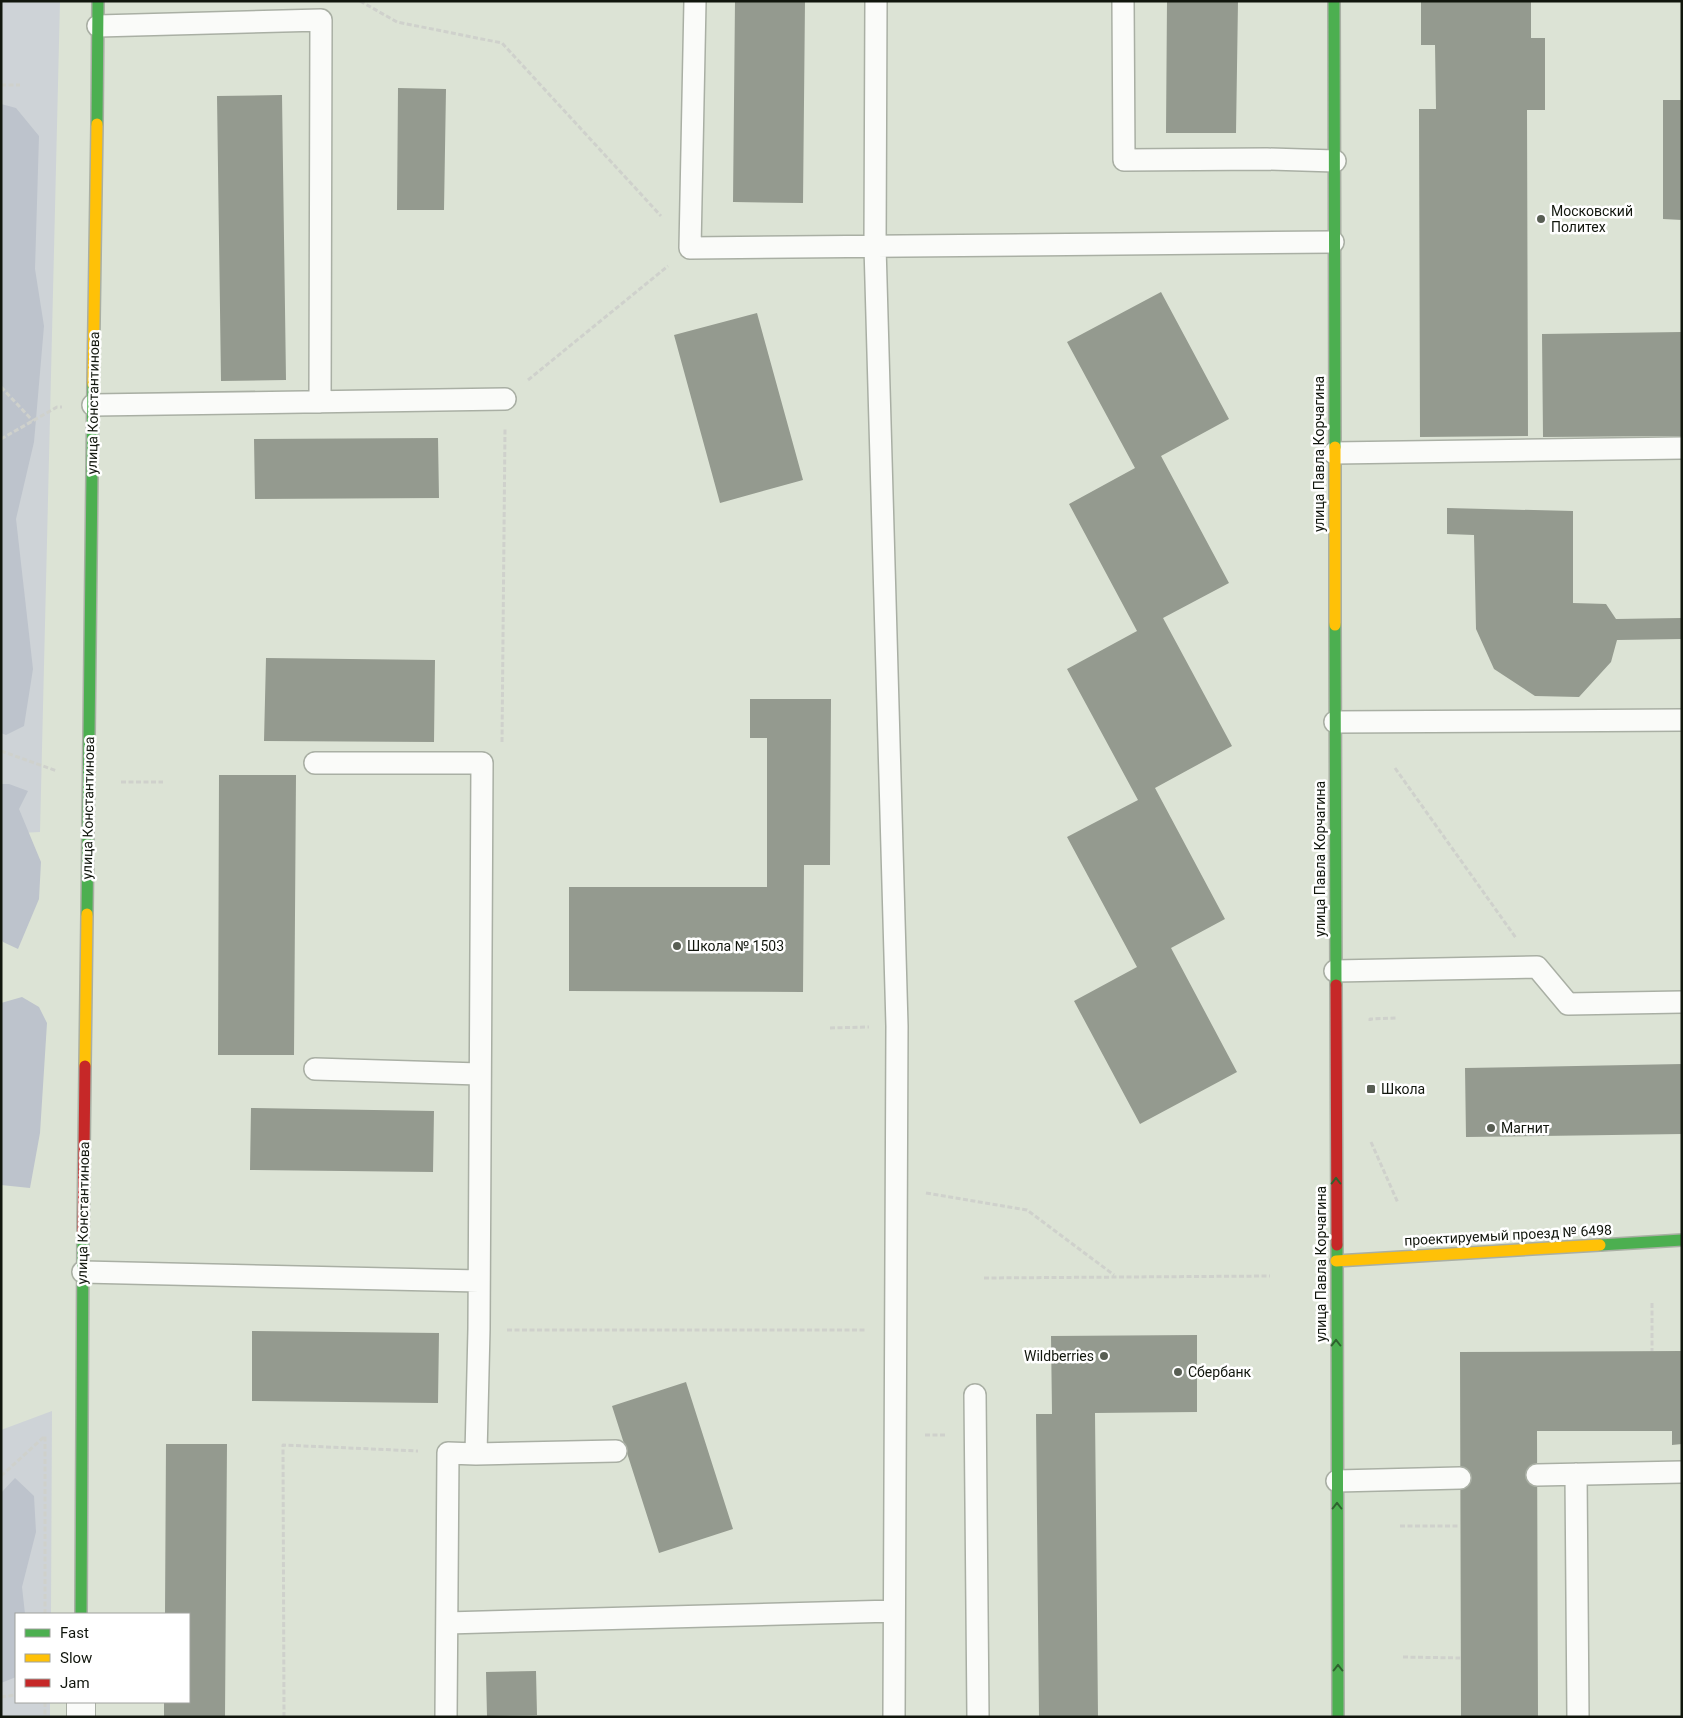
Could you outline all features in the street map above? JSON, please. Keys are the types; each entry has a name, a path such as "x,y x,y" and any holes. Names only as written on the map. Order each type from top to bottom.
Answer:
{"street":[{"name":"улица Константинова","path":"81,1613 82,1272 98,1"},
{"name":"улица Павла Корчагина","path":"1334,1 1335,161 1333,242 1338,1717"},
{"name":"проектируемый проезд № 6498","path":"1336,1261 1682,1240"},
{"path":"81,1703 81,1717"}],"lane":[{"path":"694,1 690,248 1333,242"},
{"path":"876,1 875,246 897,1026 894,1717"},
{"path":"1124,1 1124,160 1268,159 1335,161"},
{"path":"98,26 320,20 320,402"},
{"path":"93,405 505,399"},
{"path":"1334,453 1682,448"},
{"path":"1335,722 1682,720"},
{"path":"315,763 482,763 479,1330 476,1454"},
{"path":"1336,971 1537,967 1568,1004 1682,1002"},
{"path":"315,1069 479,1074"},
{"path":"82,1272 479,1281"},
{"path":"975,1395 978,1717"},
{"path":"446,1717 448,1453 616,1451"},
{"path":"1537,1475 1682,1472"},
{"path":"1576,1474 1578,1717"},
{"path":"1337,1481 1460,1478"},
{"path":"446,1623 894,1611"}],"path":[{"path":"360,1 397,22 502,43 690,248 505,399 502,746 482,763"},
{"path":"1,85 20,85"},
{"path":"1,387 33,422"},
{"path":"1,440 58,407 93,405"},
{"path":"1395,768 1537,967"},
{"path":"1370,1027 1370,1019 1396,1018"},
{"path":"830,1028 897,1026"},
{"path":"1371,1134 1371,1143 1398,1203"},
{"path":"896,1188 1027,1210 1114,1276"},
{"path":"984,1278 1270,1276"},
{"path":"1652,1303 1652,1351"},
{"path":"479,1330 895,1330"},
{"path":"1,1476 82,1403"},
{"path":"895,1435 975,1436"},
{"path":"45,1436 45,1613"},
{"path":"284,1717 283,1445 448,1453"},
{"path":"1400,1526 1460,1526"},
{"path":"1402,1657 1460,1658"},
{"path":"1,1697 15,1695"},
{"path":"45,1703 45,1717"}],"shaded area":[{"path":"1,1 60,1 40,832 1,834"},
{"path":"1,104 16,108 39,136 35,269 44,326 34,442 16,519 33,669 24,726 6,735 1,733"},
{"path":"1,784 9,784 28,791 19,809 41,862 39,899 18,949 3,942 1,938"},
{"path":"22,997 39,1007 47,1023 40,1133 30,1188 1,1185 1,1003"},
{"path":"52,1411 51,1613 15,1613 15,1703 50,1703 50,1717 1,1717 1,1430"},
{"path":"15,1478 34,1496 36,1532 22,1587 25,1613 15,1613 15,1677 1,1683 1,1493"}],"building":[{"path":"735,1 805,1 803,203 733,202"},
{"path":"1167,1 1238,1 1236,133 1166,133"},
{"path":"1421,1 1531,1 1531,38 1545,38 1545,110 1527,110 1528,436 1420,437 1419,109 1436,109 1435,45 1421,45"},
{"path":"398,88 446,89 444,210 397,210"},
{"path":"282,95 286,380 221,381 217,96"},
{"path":"1663,100 1682,100 1682,220 1663,219"},
{"path":"1161,292 1229,419 1161,456 1229,583 1163,618 1232,746 1155,788 1225,919 1171,948 1237,1072 1140,1124 1074,1001 1137,967 1067,837 1138,800 1067,669 1137,631 1069,504 1135,468 1067,342"},
{"path":"757,313 803,480 720,503 674,335"},
{"path":"1682,332 1682,436 1543,437 1542,334"},
{"path":"438,438 439,498 255,499 254,439"},
{"path":"1447,508 1573,511 1573,603 1606,604 1616,619 1682,618 1682,639 1617,640 1611,662 1579,697 1535,696 1494,669 1476,629 1474,535 1447,534"},
{"path":"266,658 435,660 434,742 264,741"},
{"path":"750,699 831,699 830,865 804,865 803,992 569,991 569,887 767,887 767,738 750,738"},
{"path":"219,775 296,775 294,1055 218,1055"},
{"path":"1682,1064 1682,1134 1466,1137 1465,1068"},
{"path":"251,1108 434,1111 433,1172 250,1170"},
{"path":"252,1331 439,1333 438,1403 252,1401"},
{"path":"1197,1335 1197,1412 1095,1413 1098,1717 1039,1717 1036,1414 1052,1414 1051,1336"},
{"path":"1682,1351 1682,1444 1672,1445 1672,1431 1537,1431 1538,1717 1461,1717 1460,1352"},
{"path":"686,1382 733,1529 659,1553 612,1406"},
{"path":"166,1444 227,1444 225,1717 164,1717 164,1703 190,1703 190,1613 165,1613"},
{"path":"536,1671 537,1715 487,1716 486,1672"}],"traffic: fast":[{"path":"97,124 98,1"},
{"path":"1334,1 1335,447"},
{"path":"87,914 93,384"},
{"path":"1335,625 1336,985"},
{"path":"81,1613 83,1235"},
{"path":"1600,1245 1682,1240"},
{"path":"1337,1245 1338,1717"}],"traffic: slow":[{"path":"93,384 97,124"},
{"path":"1335,447 1335,625"},
{"path":"85,1066 87,914"},
{"path":"1336,1261 1600,1245"}],"traffic: jam":[{"path":"1336,985 1337,1245"},
{"path":"83,1235 85,1066"}],"place":[{"name":"Московский Политех","path":"1541,219"},
{"name":"Школа № 1503","path":"677,946"},
{"name":"Школа","path":"1371,1089"},
{"name":"Магнит","path":"1491,1128"},
{"name":"Wildberries","path":"1104,1356"},
{"name":"Сбербанк","path":"1178,1372"}]}
